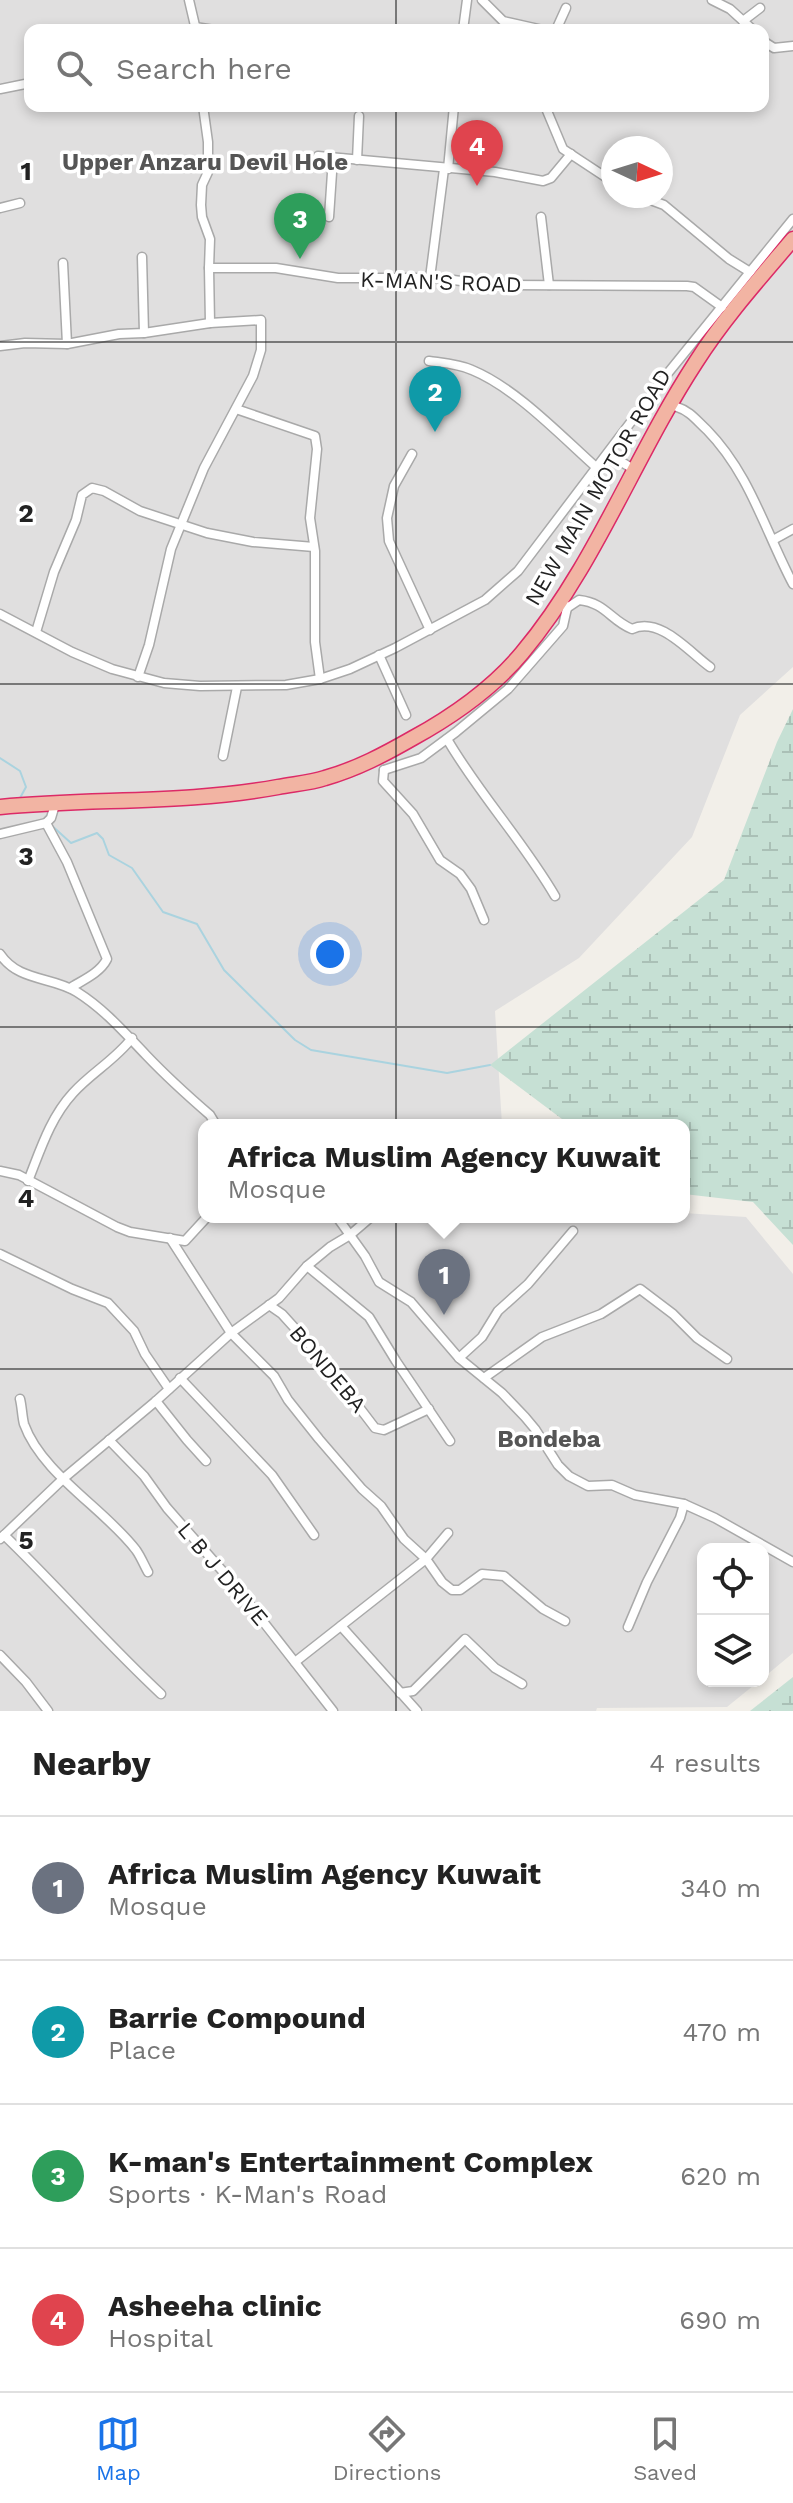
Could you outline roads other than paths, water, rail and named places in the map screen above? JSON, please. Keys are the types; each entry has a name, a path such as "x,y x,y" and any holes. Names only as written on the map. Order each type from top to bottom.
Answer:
{"highway":[{"name":"NEW MAIN MOTOR ROAD","path":"0,807 55,802 173,799 251,792 323,779 375,760 447,719 490,685 521,655 561,602 696,362 739,303 793,239"},
{"name":"NEW MAIN MOTOR ROAD","path":"0,813 254,799 326,786 382,768 452,725 495,691 526,659 566,607 702,366 743,307 793,250"}],"street":[{"path":"189,0 195,24"},
{"path":"464,24 467,0"},
{"path":"482,0 503,21 516,24"},
{"path":"712,0 730,9 746,24"},
{"path":"559,24 566,8"},
{"path":"743,21 760,8"},
{"path":"769,47 793,46"},
{"path":"0,89 24,84"},
{"path":"204,112 208,172 202,185 201,205 210,239 210,323"},
{"path":"430,278 453,112"},
{"path":"547,112 563,149 601,174"},
{"path":"357,160 359,116"},
{"path":"318,156 495,172 548,181 571,154"},
{"path":"329,217 333,158"},
{"path":"0,208 20,203"},
{"path":"668,208 729,259 750,272"},
{"path":"541,217 549,285"},
{"path":"0,614 72,652 138,677 164,683 237,687 286,685 320,679 350,669 430,630 485,600 518,571 668,373 793,219"},
{"path":"142,257 144,333"},
{"path":"63,263 67,344"},
{"name":"K-MAN'S ROAD","path":"209,268 276,268 360,280 430,278 492,285 694,287 722,307"},
{"path":"0,346 67,344 119,334 261,320 261,350 253,376 204,468 171,549 149,645 138,677"},
{"path":"429,361 461,366 490,378 597,468"},
{"path":"677,407 691,414 731,457 760,510 793,584"},
{"path":"236,409 315,436 317,449 310,518 314,547 314,630 320,679"},
{"path":"412,454 394,486 387,518 389,541 430,630"},
{"path":"608,454 636,470"},
{"path":"36,632 82,495 92,488 104,491 140,511 207,533 253,542 314,547"},
{"path":"773,540 793,529"},
{"path":"484,920 471,889 460,874 440,860 413,814 383,781 382,768 421,758 521,676 563,626 566,607 579,600 607,610 632,629 654,626 710,667"},
{"path":"379,655 406,715"},
{"path":"223,756 237,687"},
{"path":"447,739 459,761 537,866 555,896"},
{"path":"0,834 46,823 54,808"},
{"path":"46,823 67,862 107,959 94,973 70,988"},
{"path":"0,954 11,968 30,977 70,988 105,1011 212,1119"},
{"path":"28,1181 54,1119 66,1102 121,1053 132,1038"},
{"path":"0,1171 19,1175 130,1232 185,1241 202,1223"},
{"path":"341,1223 381,1285 411,1302 459,1358 530,1422 558,1465 573,1479 591,1486 612,1485 635,1495 684,1504 723,1522 793,1562"},
{"path":"161,1694 2,1537 64,1478 231,1333 286,1291 307,1266 364,1223"},
{"path":"459,1358 478,1342 498,1311 528,1284 573,1231"},
{"path":"170,1238 231,1333 274,1376 288,1400 319,1439 388,1514 442,1582 452,1590 460,1590 482,1574 504,1576 543,1609 565,1621"},
{"path":"0,1254 108,1303 134,1331 145,1354 169,1389"},
{"path":"307,1266 369,1317 450,1441"},
{"path":"484,1378 542,1337 601,1314 640,1289 673,1314 697,1338 727,1359"},
{"name":"BONDEBA","path":"269,1305 282,1314 320,1356 375,1428 384,1430 429,1409"},
{"path":"180,1378 272,1475 314,1535"},
{"path":"20,1399 29,1434 45,1457 138,1552 148,1572"},
{"path":"156,1401 206,1461"},
{"name":"L B J DRIVE","path":"109,1440 144,1476 167,1508 233,1583 333,1711"},
{"path":"628,1627 684,1504"},
{"path":"295,1662 426,1559 448,1533"},
{"path":"341,1626 417,1711"},
{"path":"400,1693 413,1691 465,1639 495,1668 522,1684"},
{"path":"0,1655 48,1711"}],"waterway":[{"path":"0,758 20,771 26,787 20,798"},
{"path":"50,824 71,843 97,833 109,855 132,868 163,912 197,924 224,970 295,1040 311,1050 447,1073 490,1065"}],"place":[{"name":"Asheeha clinic","path":"477,186"},
{"name":"K-man's Entertainment Complex","path":"300,259"},
{"name":"Barrie Compound","path":"435,432"},
{"name":"Africa Muslim Agency Kuwait","path":"444,1315"}],"district":[{"name":"Upper Anzaru Devil Hole","path":"205,162"},
{"name":"Bondeba","path":"549,1439"}]}
